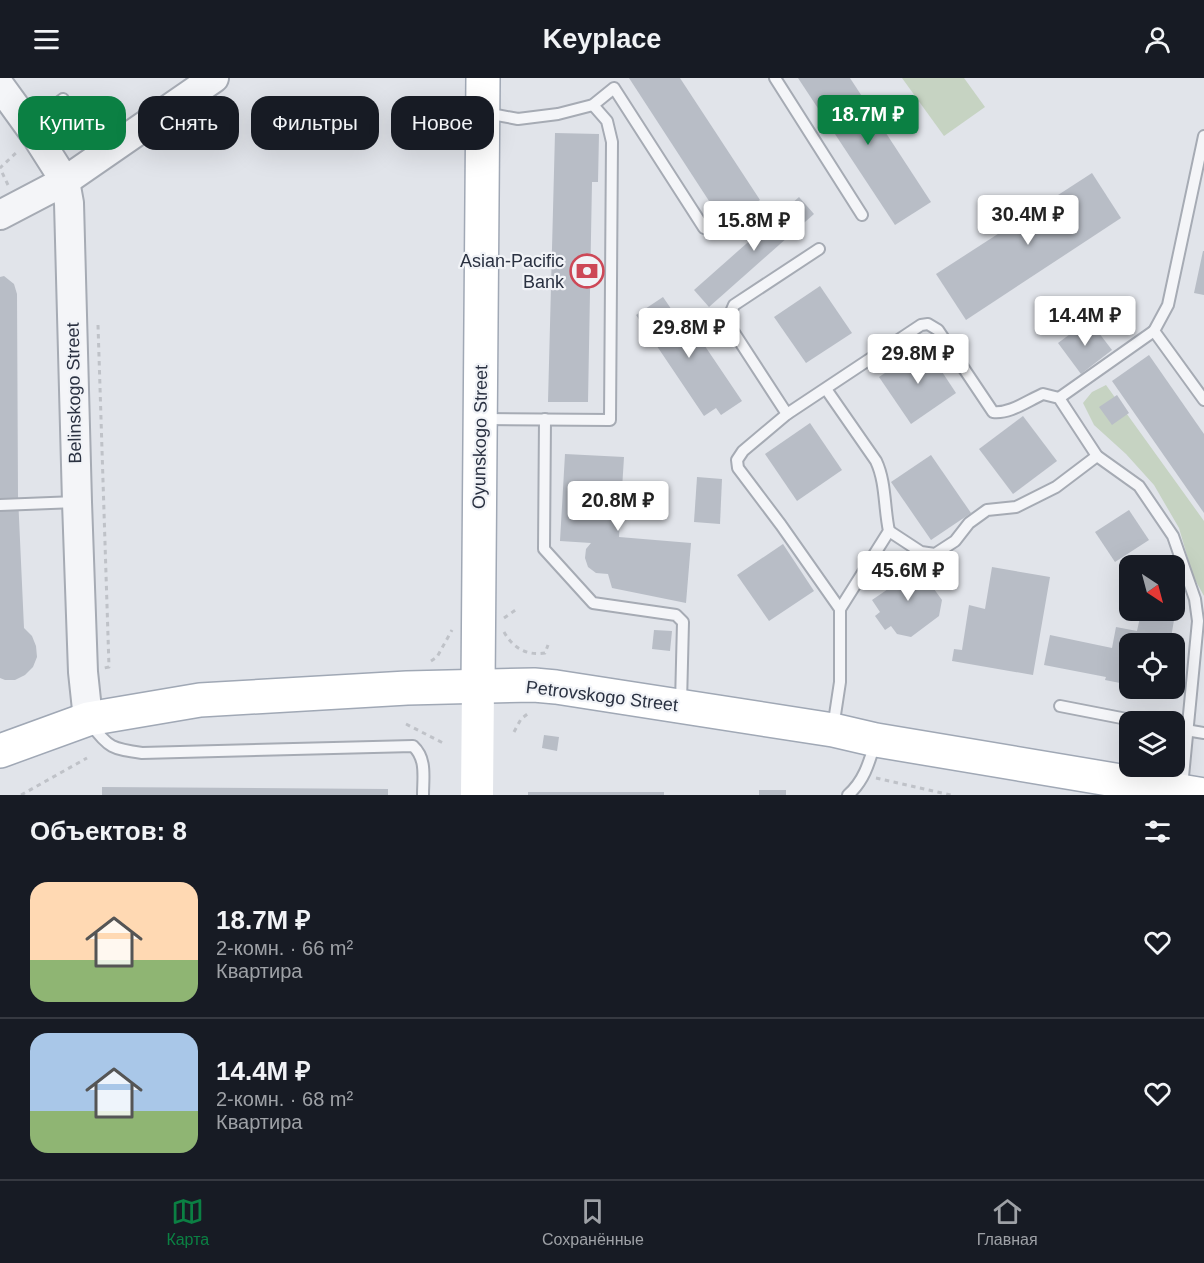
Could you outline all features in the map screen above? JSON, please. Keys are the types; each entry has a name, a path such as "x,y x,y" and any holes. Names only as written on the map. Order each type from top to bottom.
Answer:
{"main road":[{"name":"Oyunskogo Street","path":"483,78 483,96"},
{"name":"Oyunskogo Street","path":"477,795 483,150"},
{"name":"Petrovskogo Street","path":"0,751 88,719 200,699 408,688 534,685 680,705 1193,792"}],"street":[{"path":"0,215 65,181 214,78"},
{"name":"Belinskogo Street","path":"0,86 18,111"},
{"name":"Belinskogo Street","path":"45,150 65,181 69,203 83,672 88,719"}],"lane":[{"path":"608,78 705,228"},
{"path":"775,78 862,215"},
{"path":"494,115 518,119 558,114 593,105 614,88"},
{"path":"480,419 610,420 612,142 607,121 593,105"},
{"path":"1059,398 1154,331 1168,305 1204,136"},
{"path":"787,414 733,331 728,318 734,305 819,249"},
{"path":"840,609 738,468 737,460 743,451 787,414 921,325 928,324 938,330 993,411 1001,413 1043,394 1059,398 1097,456 1139,486 1173,536 1195,599 1198,621 1187,730 1193,792"},
{"path":"1154,331 1200,386 1204,400"},
{"path":"826,388 876,461 881,472 889,531 840,609 840,682 833,730"},
{"path":"545,419 544,549 593,603 676,615 683,622 680,705"},
{"path":"889,531 921,552 935,554 956,541 969,523 987,510 1016,507 1056,487 1097,456"},
{"path":"0,506 77,502"},
{"path":"1060,706 1119,718"},
{"path":"88,719 102,739 115,750 142,753 413,746 423,763 423,795"},
{"path":"1187,730 1204,734"},
{"path":"848,795 864,776 876,740"}],"path":[{"path":"517,609 504,616 501,628 509,641 519,649 534,655 545,653 548,645"},
{"path":"430,662 437,657 453,628"},
{"path":"514,732 521,719 534,709"},
{"path":"406,724 445,744"},
{"path":"21,795 87,758"},
{"path":"864,776 951,795"}],"green space":[{"path":"902,78 964,78 985,107 944,136"},
{"path":"1106,385 1204,521 1204,596 1193,576 1179,528 1154,485 1126,454 1094,425 1083,403 1092,392"}],"building":[{"path":"629,78 680,78 760,200 724,224"},
{"path":"798,78 850,78 931,202 895,225"},
{"path":"555,133 599,134 598,182 592,182 588,402 548,402"},
{"path":"1092,173 1121,218 966,320 936,274"},
{"path":"799,197 814,214 709,307 694,290"},
{"path":"1204,251 1204,295 1194,293"},
{"path":"4,276 14,284 17,294 18,496 24,628 32,636 37,657 33,667 25,675 15,680 0,678 0,277"},
{"path":"820,286 852,333 806,363 774,317"},
{"path":"663,297 678,319 684,315 742,401 721,415 716,408 704,416 636,315"},
{"path":"1089,320 1112,350 1081,374 1058,343"},
{"path":"925,346 956,393 911,424 879,377"},
{"path":"1149,355 1204,434 1204,513 1112,381"},
{"path":"1117,395 1129,413 1112,425 1099,407"},
{"path":"1023,416 1057,461 1013,494 979,449"},
{"path":"810,423 842,470 797,501 765,454"},
{"path":"565,454 624,457 619,537 691,543 686,603 612,588 608,574 596,573 588,567 585,558 586,549 591,543 560,541"},
{"path":"931,455 971,513 931,540 891,482"},
{"path":"697,477 722,479 720,524 694,522"},
{"path":"1129,510 1149,540 1126,555 1119,555 1119,559 1115,562 1095,532"},
{"path":"783,544 814,591 769,621 737,575"},
{"path":"903,565 918,567 942,600 939,616 911,637 897,634 891,626 885,630 875,616 880,612 872,600 891,587 885,578"},
{"path":"992,567 1050,577 1033,675 952,661 954,649 962,650 969,605 985,609"},
{"path":"1139,621 1174,621 1172,633 1119,633 1119,683 1105,680 1106,677 1044,665 1050,635 1112,648 1116,627 1137,631"},
{"path":"654,630 672,631 670,651 652,649"},
{"path":"544,735 559,737 557,751 542,748"},
{"path":"102,787 388,789 388,795 102,795"},
{"path":"759,790 786,790 786,795 759,795"},
{"path":"528,792 664,792 664,795 528,795"}],"place":[{"name":"Asian-Pacific Bank","path":"587,271"}]}
